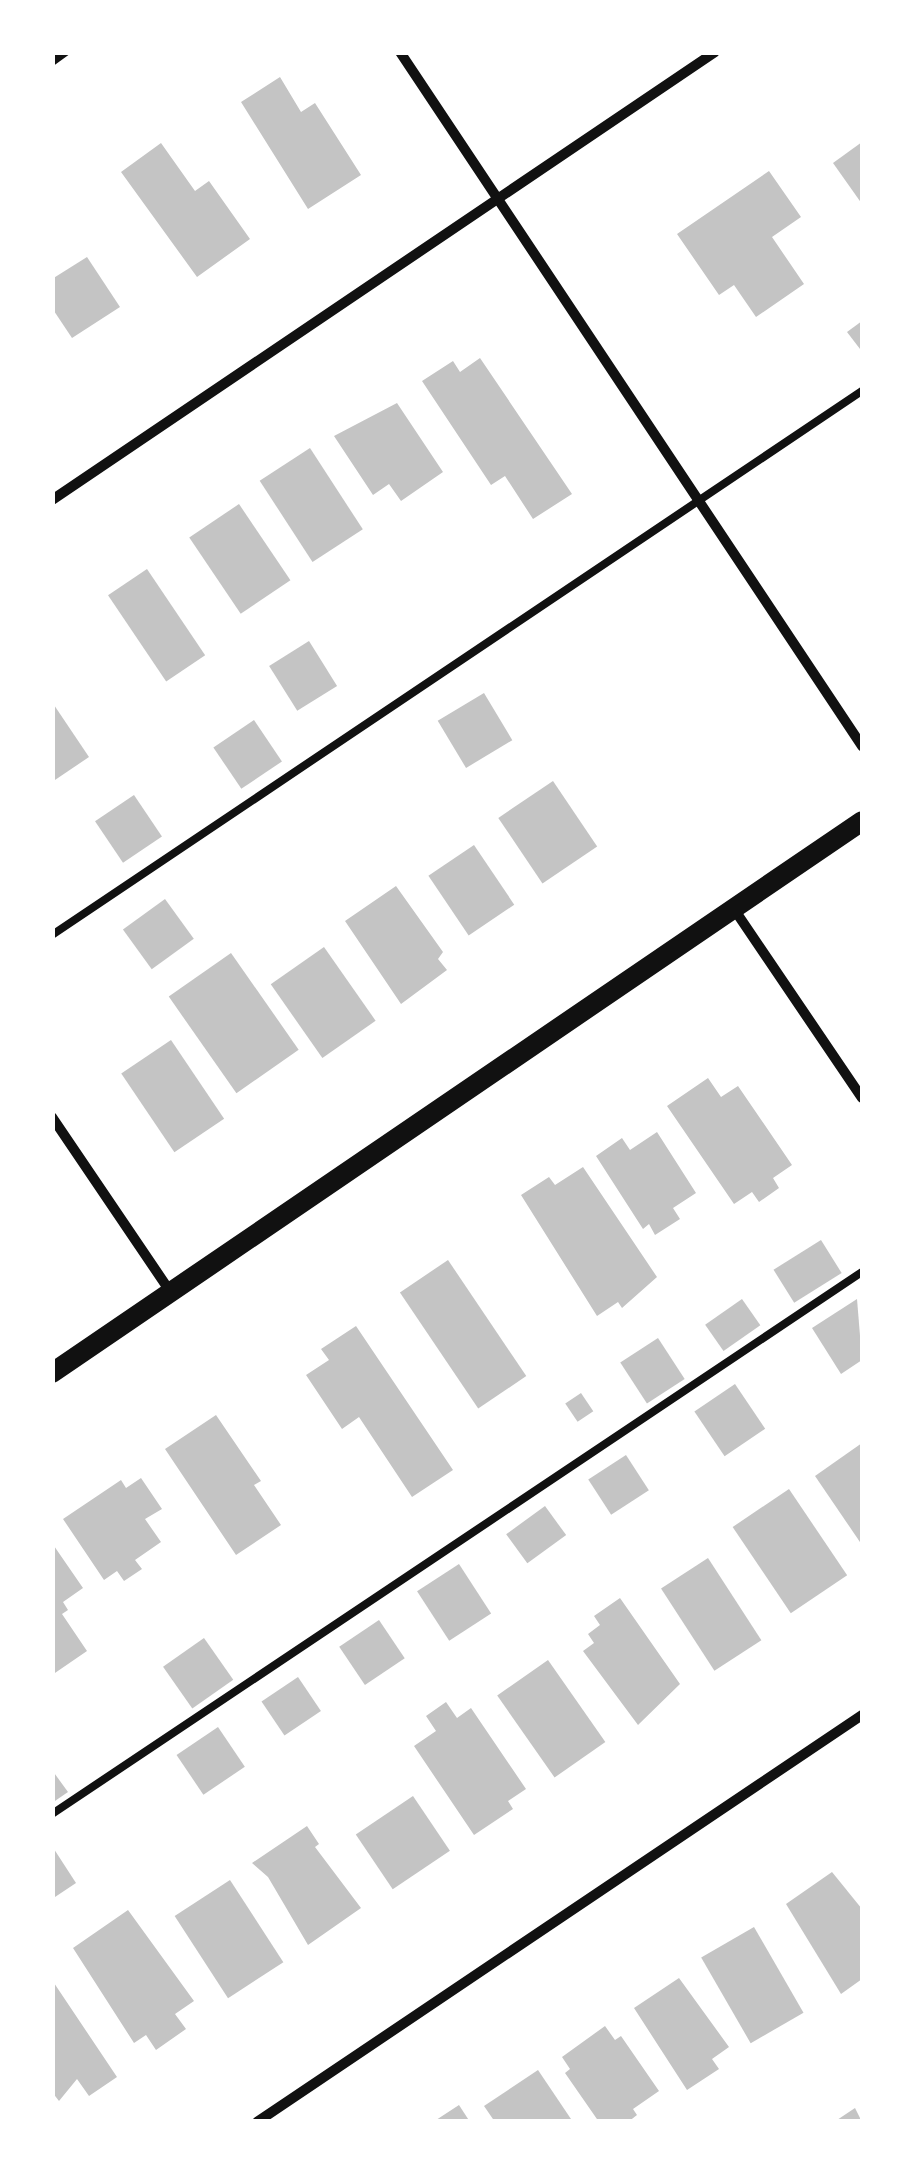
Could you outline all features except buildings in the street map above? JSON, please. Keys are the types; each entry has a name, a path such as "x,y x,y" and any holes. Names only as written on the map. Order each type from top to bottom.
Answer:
{"main road":[{"path":"52,1372 172,1294 862,820"}],"street":[{"path":"400,52 862,746"},
{"path":"52,500 716,52"},
{"path":"734,908 862,1098"},
{"path":"52,1116 172,1294"},
{"path":"257,2122 862,1715"}],"lane":[{"path":"52,62 66,52"},
{"path":"52,936 862,391"},
{"path":"52,1814 862,1272"}]}
